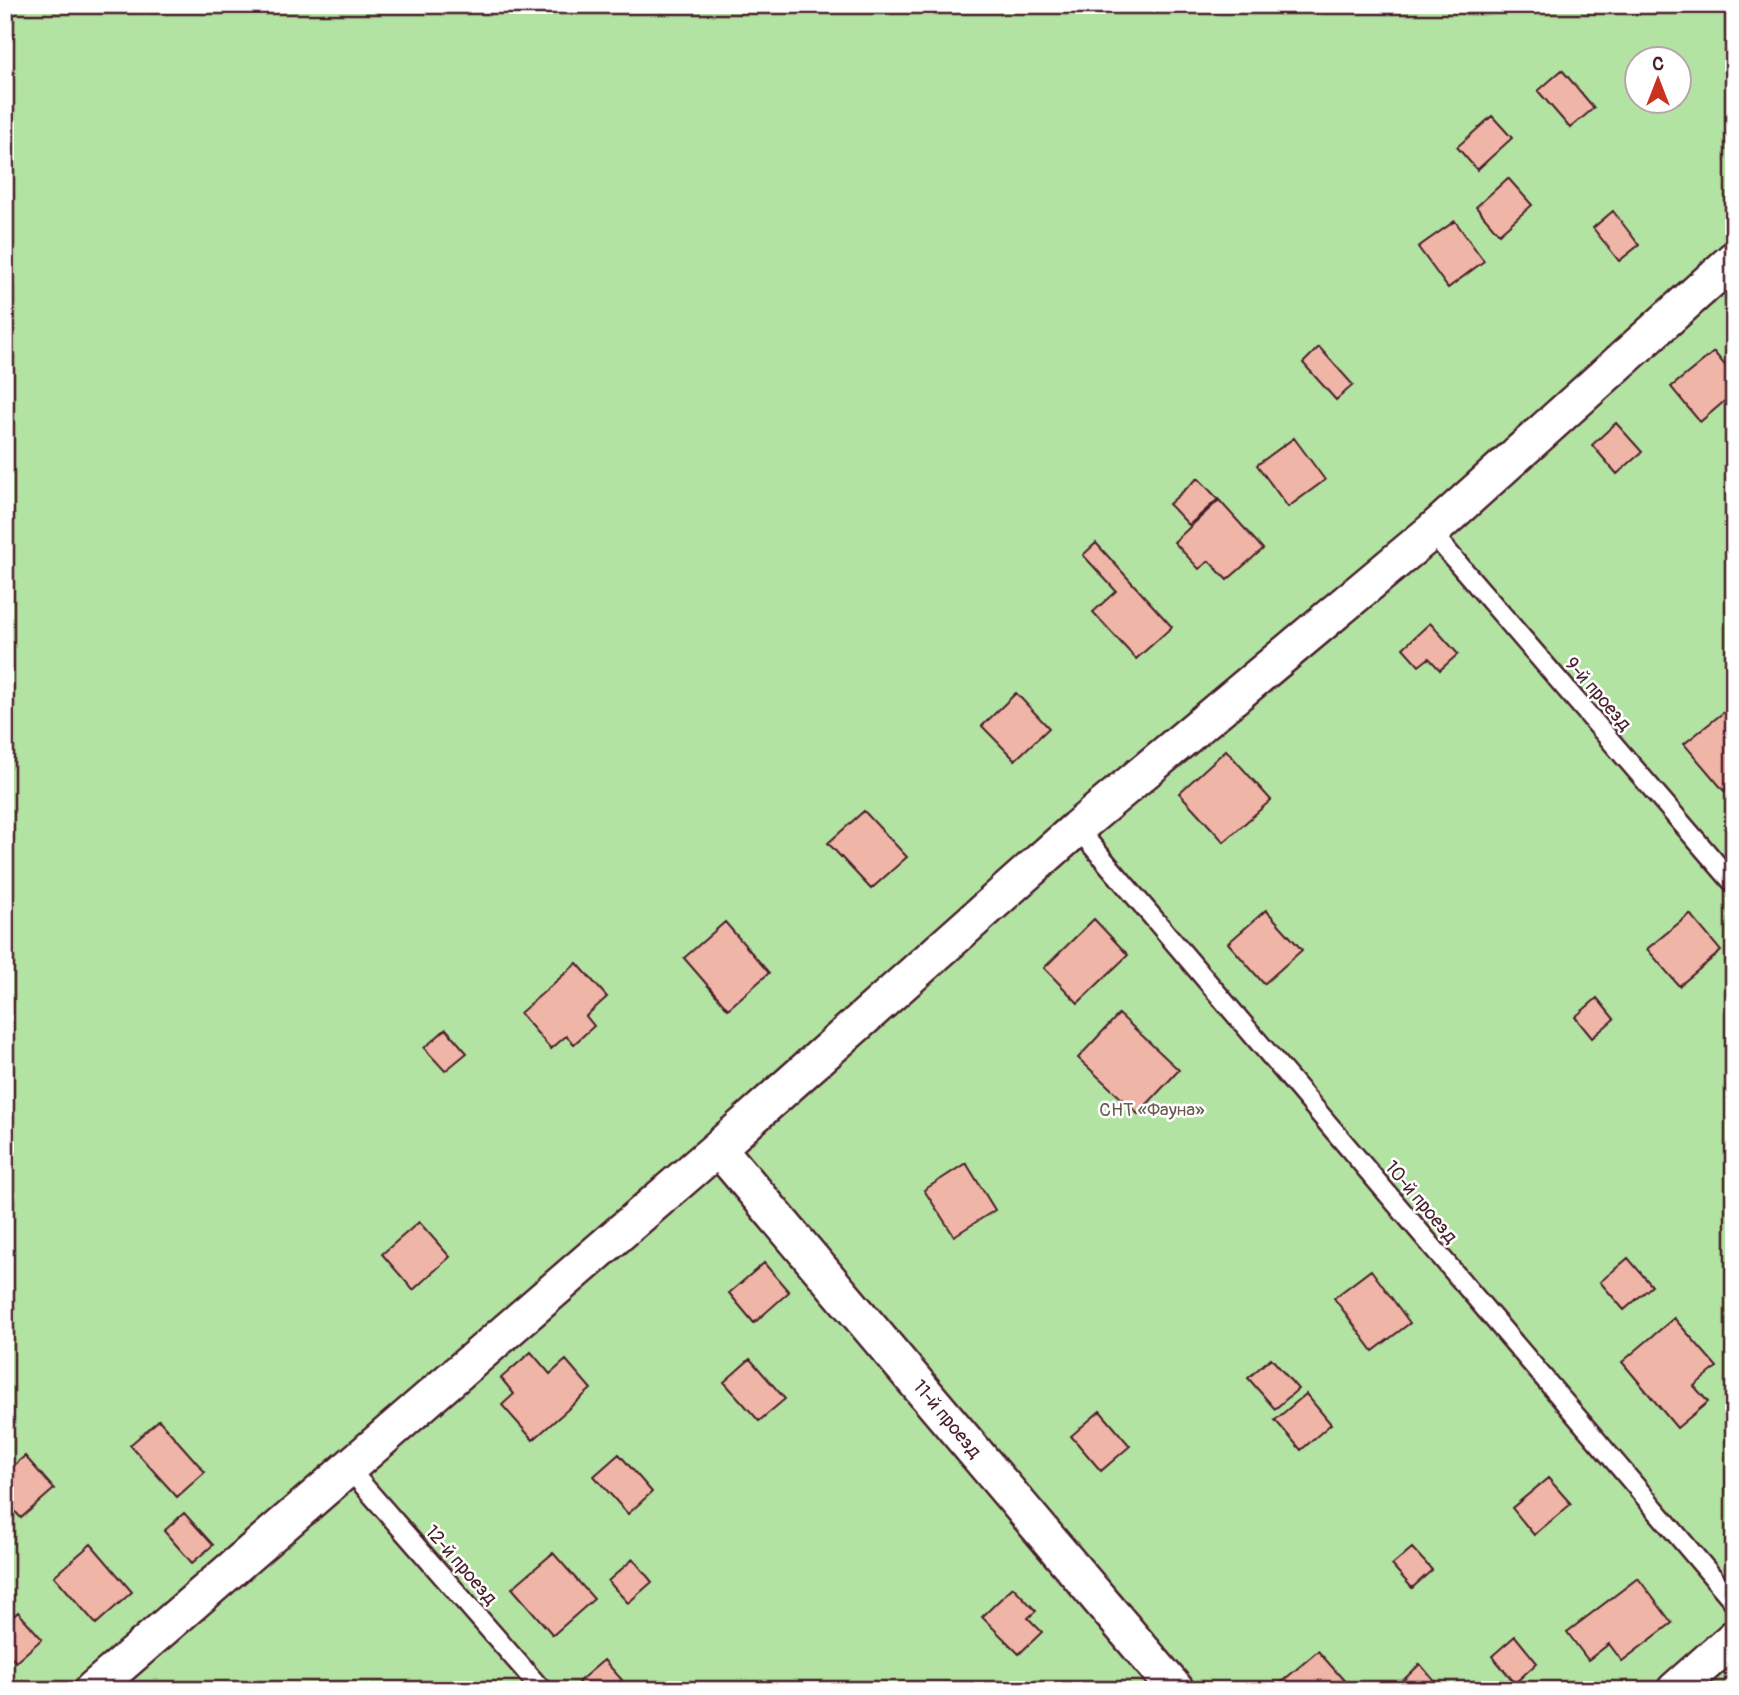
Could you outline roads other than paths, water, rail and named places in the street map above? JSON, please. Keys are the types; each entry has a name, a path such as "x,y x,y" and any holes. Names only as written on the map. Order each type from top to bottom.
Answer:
{"street":[{"path":"92,1690 718,1148 1077,828 1431,532 1734,259"},
{"name":"11-й проезд","path":"718,1148 1176,1690"},
{"path":"1675,1690 1734,1638"}],"lane":[{"name":"9-й проезд","path":"1431,532 1734,884"},
{"name":"10-й проезд","path":"1077,828 1734,1602"},
{"name":"12-й проезд","path":"349,1469 542,1690"}],"park label":[{"name":"СНТ «Фауна»","path":"1152,1110"}]}
